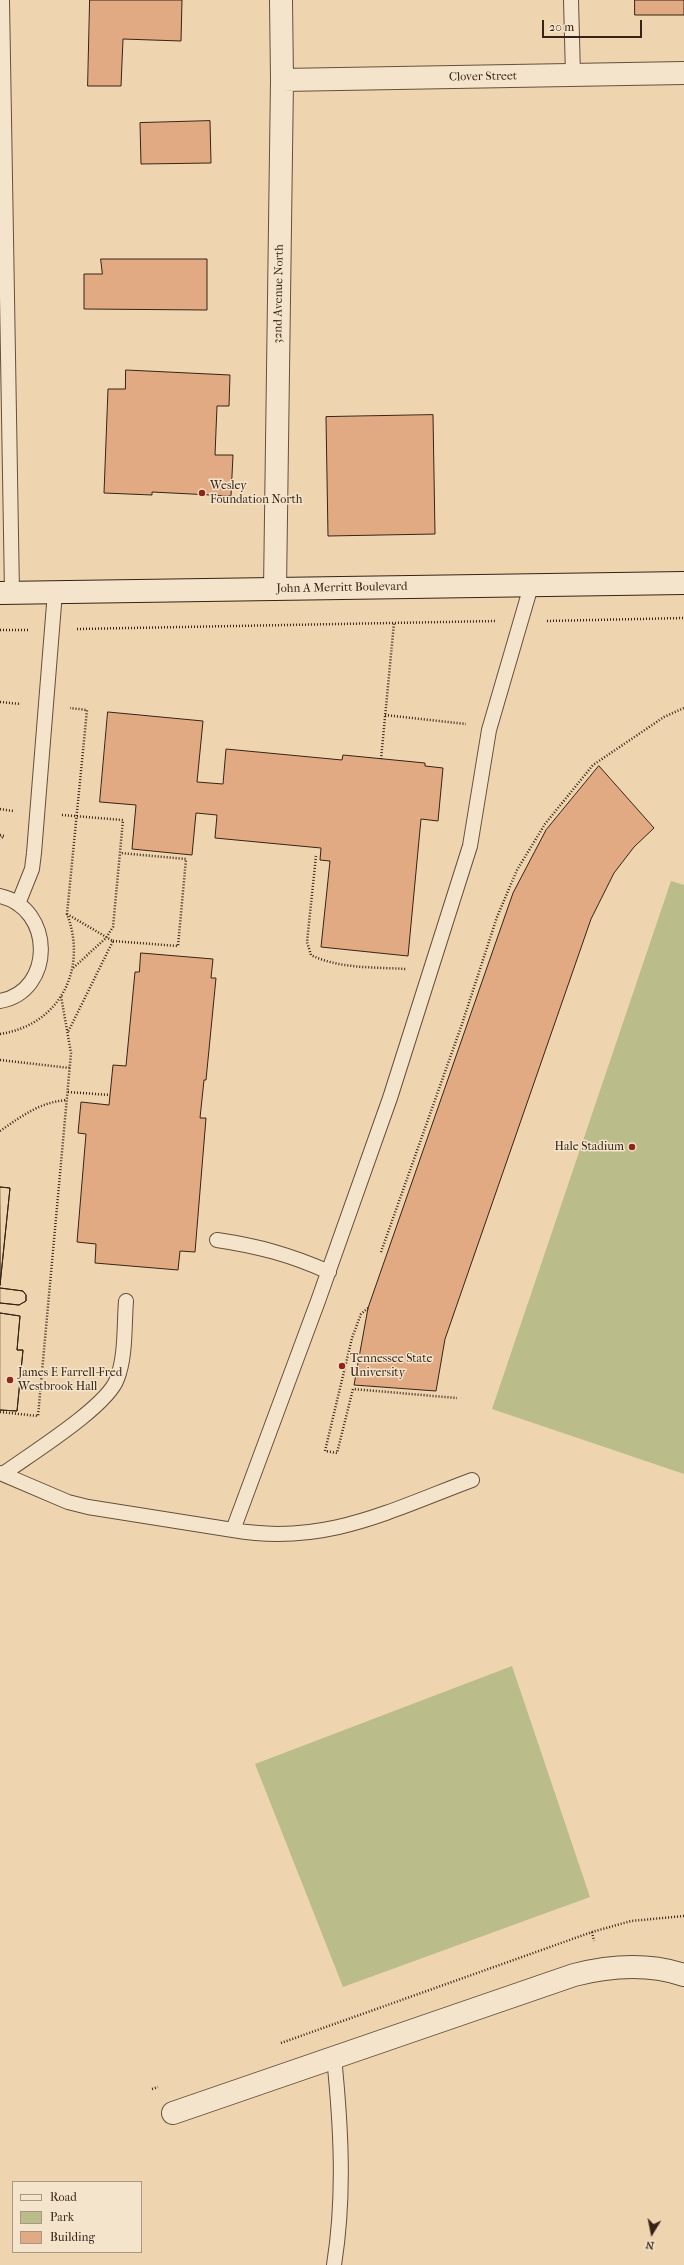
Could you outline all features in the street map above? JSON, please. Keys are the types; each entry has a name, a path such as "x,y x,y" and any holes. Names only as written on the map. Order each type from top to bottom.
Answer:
{"street":[{"name":"32nd Avenue North","path":"275,589 282,80 281,0"},
{"name":"Clover Street","path":"282,80 684,74"},
{"name":"John A Merritt Boulevard","path":"6,593 684,583"},
{"path":"173,2113 537,1986 601,1968 649,1968 684,1975"}],"lane":[{"path":"2,0 6,593"},
{"path":"571,0 572,75"},
{"path":"233,1530 329,1272 390,1098 470,846 483,759 490,727 531,586"},
{"path":"18,904 32,869 55,592"},
{"path":"0,896 18,904 29,914 37,926 42,953 37,970 30,982 13,996 0,1000"},
{"path":"217,1240 264,1248 293,1257 329,1272"},
{"path":"1,1473 95,1408 116,1382 120,1368 126,1301"},
{"path":"1,1473 68,1502 88,1507 233,1530 273,1534 297,1534 330,1530 354,1524 472,1480"},
{"path":"334,2057 340,2116 341,2162 340,2203 334,2265"}],"path":[{"path":"0,630 684,618"},
{"path":"381,759 394,624"},
{"path":"0,702 87,710 67,914 74,939 72,969 61,996 46,1013 30,1025 0,1034"},
{"path":"382,1252 462,1024 497,917 518,870 545,824 593,765 664,717 684,708"},
{"path":"385,715 490,727"},
{"path":"0,809 123,820 113,927 106,938 72,969"},
{"path":"0,835 4,836 0,839"},
{"path":"67,914 112,941 178,946 186,859 120,853"},
{"path":"316,856 307,942 311,955 341,964 430,972"},
{"path":"68,1032 112,941"},
{"path":"0,1412 38,1416 71,1053 61,996"},
{"path":"0,1060 70,1068"},
{"path":"68,1092 110,1095"},
{"path":"0,1131 35,1108 54,1101 67,1100"},
{"path":"0,1126 5,1128"},
{"path":"368,1308 361,1314 352,1338 325,1451 337,1453 353,1389 457,1398"},
{"path":"279,2044 592,1932 631,1921 684,1916"},
{"path":"152,2089 160,2086"}],"green space":[{"name":"Hale Stadium","path":"671,881 684,885 684,1474 492,1409"},
{"path":"512,1666 590,1897 343,1987 255,1764"}],"building":[{"path":"90,0 182,0 181,41 123,39 121,86 88,86"},
{"path":"635,0 684,0 684,15 635,15"},
{"path":"210,121 211,163 141,164 140,123"},
{"path":"101,259 207,259 207,310 84,309 84,274 102,274"},
{"path":"126,370 230,375 229,406 217,406 215,455 233,455 231,496 152,492 152,495 104,493 108,389 125,389"},
{"path":"433,415 435,534 328,536 326,417"},
{"path":"108,712 203,721 197,782 223,784 226,749 342,760 343,755 425,763 425,766 443,768 438,821 421,819 408,956 321,947 330,861 320,860 321,848 215,838 217,815 196,813 192,855 132,849 136,805 100,802"},
{"path":"599,766 654,828 634,847 614,873 591,919 445,1339 436,1391 354,1385 368,1308 513,893 546,830"},
{"path":"141,953 213,959 211,978 216,978 206,1080 204,1080 200,1118 206,1118 195,1252 180,1251 178,1270 95,1263 96,1244 77,1242 86,1134 78,1133 81,1102 109,1105 113,1065 126,1066 135,972 139,972"},
{"path":"0,1187 10,1188 0,1285"},
{"path":"0,1187 10,1188 0,1285"},
{"path":"0,1288 23,1291 26,1295 26,1301 19,1305 0,1303"},
{"path":"0,1288 23,1291 26,1295 26,1301 19,1305 0,1303"},
{"name":"James E Farrell-Fred Westbrook Hall","path":"0,1313 20,1316 17,1350 23,1350 17,1411 0,1410"},
{"name":"James E Farrell-Fred Westbrook Hall","path":"0,1313 20,1316 17,1350 23,1350 17,1411 0,1410"}],"place":[{"name":"Wesley Foundation North","path":"202,493"},
{"name":"Hale Stadium","path":"632,1147"},
{"name":"Tennessee State University","path":"342,1366"},
{"name":"James E Farrell-Fred Westbrook Hall","path":"10,1380"}]}
